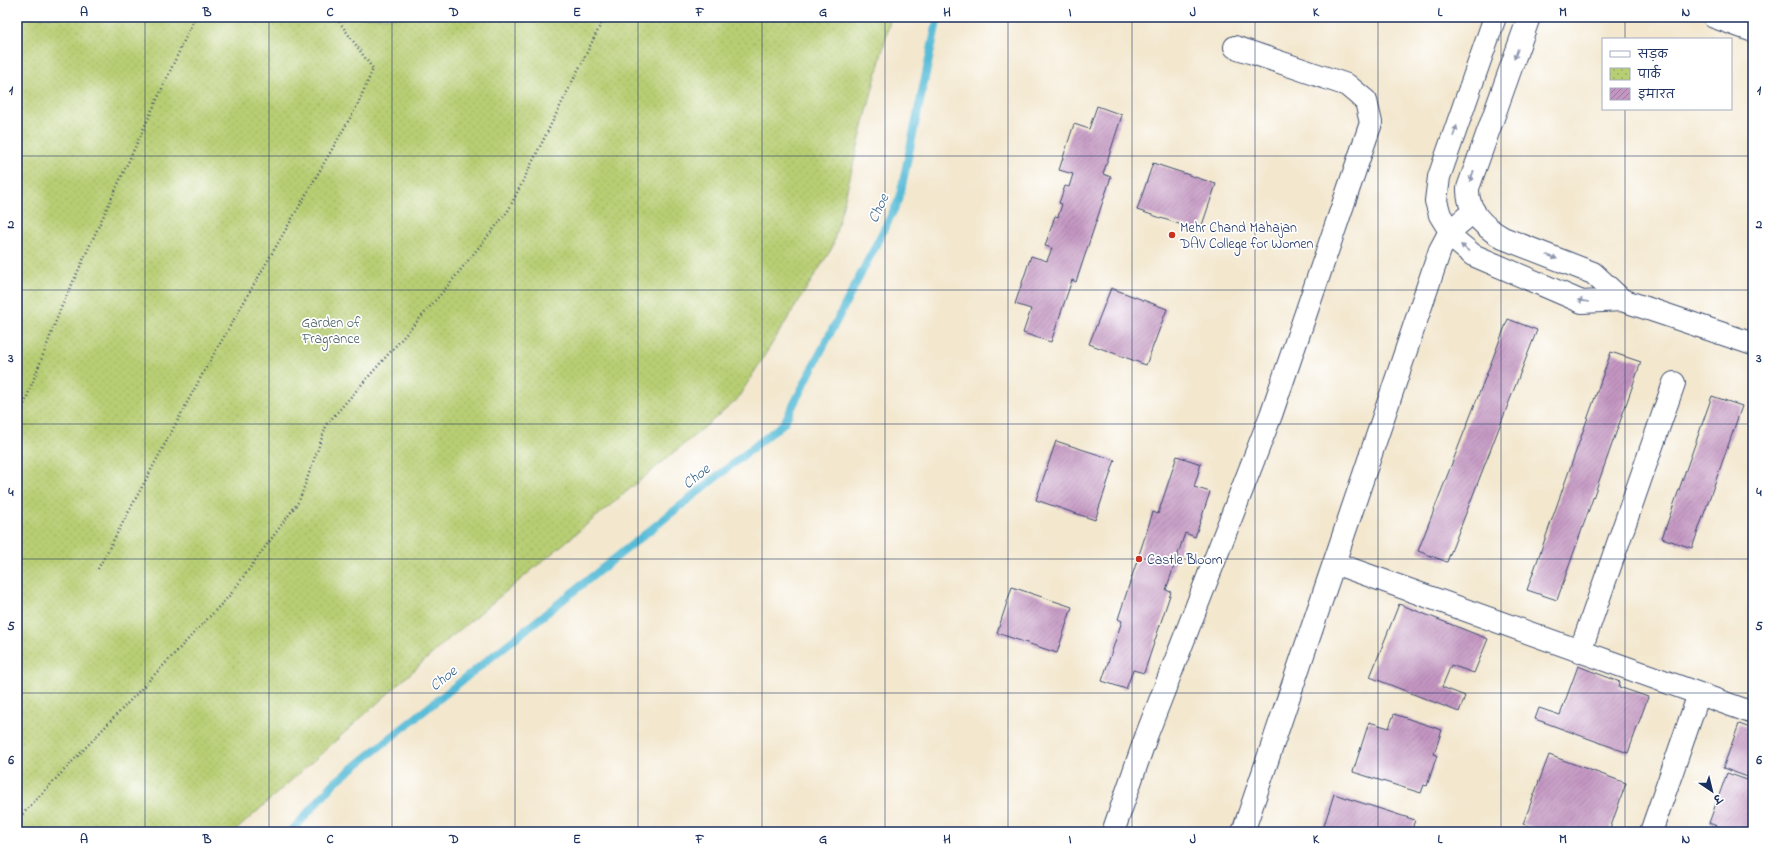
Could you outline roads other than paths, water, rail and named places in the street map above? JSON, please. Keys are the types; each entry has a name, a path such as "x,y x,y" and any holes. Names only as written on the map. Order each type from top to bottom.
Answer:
{"street":[{"path":"1495,17 1439,177 1436,200 1440,215 1456,241 1473,255 1582,302 1622,300 1753,344"},
{"path":"1529,17 1468,188 1468,198 1479,220 1490,230 1503,238 1593,273 1622,300"},
{"path":"1714,17 1753,31"},
{"path":"1113,832 1147,734 1271,415 1371,123 1366,101 1347,85 1235,47"},
{"path":"1244,832 1440,250 1450,231 1474,211"},
{"path":"1580,652 1674,383"},
{"path":"1334,563 1753,713"},
{"path":"1651,832 1699,694"}],"waterway":[{"name":"Choe","path":"291,832 334,783 784,423 899,200 938,17"}],"place":[{"name":"Mehr Chand Mahajan DAV College for Women","path":"1172,235"},
{"name":"Castle Bloom","path":"1139,559"}],"park label":[{"name":"Garden of Fragrance","path":"331,330"}]}
